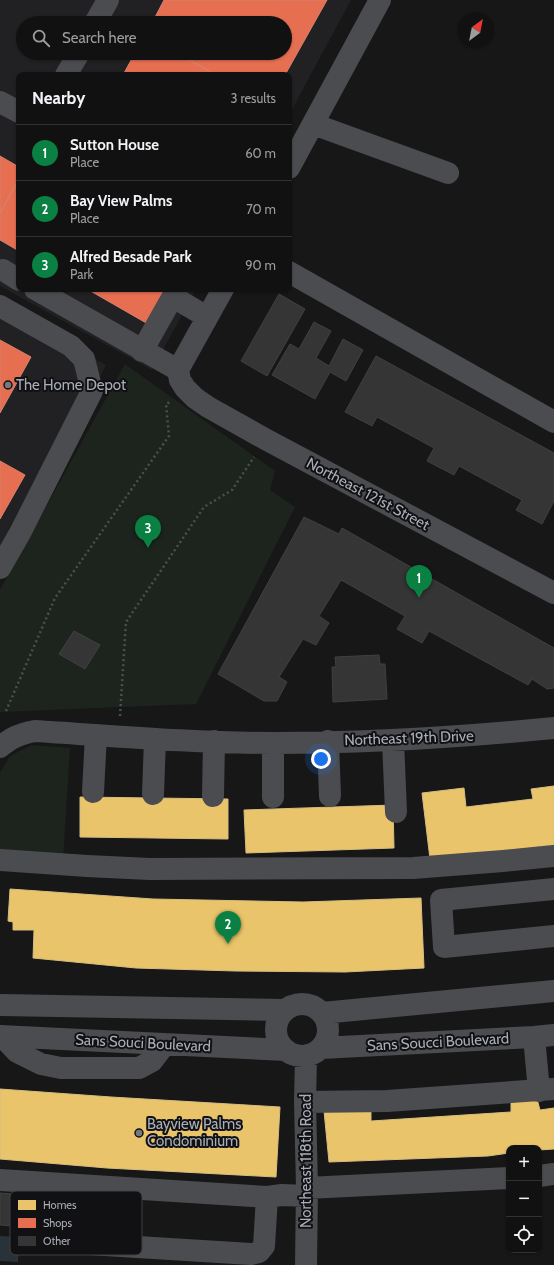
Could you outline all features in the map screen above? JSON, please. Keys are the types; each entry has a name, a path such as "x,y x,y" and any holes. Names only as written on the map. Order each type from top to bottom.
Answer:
{"street":[{"path":"99,16 108,0"},
{"path":"292,162 380,0"},
{"path":"68,72 75,60"},
{"path":"0,102 16,110"},
{"path":"313,124 448,173"},
{"path":"292,274 554,422"},
{"name":"Northeast 121st Street","path":"40,292 142,351 181,379 195,398 208,407 554,593"},
{"path":"181,379 207,317 221,292"},
{"path":"142,351 175,293 207,317"},
{"path":"0,306 71,346 84,359 92,391 20,533 0,568"},
{"name":"Northeast 19th Drive","path":"0,747 10,738 35,731 155,739 274,743 393,740 478,735 554,728"},
{"path":"93,792 96,735"},
{"path":"153,794 155,739"},
{"path":"393,740 396,812"},
{"path":"213,796 214,741"},
{"path":"328,741 330,796"},
{"path":"274,743 274,797"},
{"path":"0,860 150,869 413,868 554,856"},
{"path":"554,889 440,900 444,947 554,936"},
{"path":"322,1013 554,991"},
{"path":"300,1004 312,1006 322,1013 326,1019 328,1027 328,1035 325,1042 304,1051 280,1045 277,1038 276,1022 285,1010 292,1005 300,1004"},
{"path":"0,1005 285,1010"},
{"path":"305,1102 387,1101 547,1090 544,1036"},
{"name":"Sans Soucci Boulevard","path":"304,1051 544,1036"},
{"path":"1,1037 17,1052 40,1064 61,1068 139,1068 152,1061 165,1044"},
{"name":"Sans Souci Boulevard","path":"1,1037 304,1051"},
{"name":"Northeast 118th Road","path":"304,1051 307,1192 306,1265"},
{"path":"542,1176 554,1174"},
{"path":"0,1180 267,1197 307,1192 506,1178"},
{"path":"142,1247 251,1254 259,1252 264,1246 267,1197"}],"path":[{"path":"6,711 55,598 169,436 166,404 181,379"},
{"path":"120,718 126,622 204,507 232,490 256,455"}],"shaded area":[{"path":"0,0 351,0 292,109 292,72 16,72 16,292 194,292 152,370 0,286"},
{"path":"0,308 106,365 0,564"},
{"path":"125,364 275,471 270,490 295,507 196,704 0,712 0,590"},
{"path":"32,745 70,748 63,859 0,853 0,772 10,756"},
{"path":"0,1236 10,1237 10,1255 18,1255 18,1262 0,1261"}],"building: Homes":[{"path":"554,786 554,845 430,859 422,793 464,788 466,807 533,799 531,789"},
{"path":"80,797 228,799 228,839 80,837"},
{"path":"393,805 394,848 246,853 244,810"},
{"path":"10,889 153,899 303,902 421,898 424,968 345,972 235,971 136,968 33,958 34,930 13,930 13,922 8,921"},
{"name":"Bayview Palms Condominium","path":"0,1089 280,1107 276,1177 107,1168 0,1159"},
{"path":"537,1099 540,1110 554,1108 554,1149 542,1150 542,1145 506,1145 506,1153 488,1156 329,1162 324,1111 371,1110 371,1121 511,1112 511,1101"}],"building: Shops":[{"path":"164,0 327,0 287,72 211,72 189,60 292,60 292,16 156,16"},
{"path":"131,60 189,60 211,72 125,72"},
{"path":"0,156 16,165 16,184 0,213"},
{"path":"16,184 16,249 0,240 0,213"},
{"path":"92,292 166,292 148,324"},
{"name":"The Home Depot","path":"0,340 31,357 0,413"},
{"path":"0,461 25,475 0,519"}],"building: Other":[{"path":"279,294 305,309 267,376 241,361"},
{"path":"314,322 331,331 316,358 329,366 343,339 363,350 346,381 330,372 315,399 272,375 290,344 299,349"},
{"path":"376,356 554,453 554,501 542,524 516,510 522,500 459,466 454,475 427,461 434,448 377,417 372,426 345,412"},
{"path":"304,517 339,534 342,528 554,648 554,688 547,689 532,679 528,685 429,631 422,643 397,629 405,616 341,580 319,616 329,623 316,645 303,639 279,677 287,682 277,701 264,701 218,674"},
{"path":"74,631 100,645 85,669 59,654"},
{"path":"379,655 380,664 385,664 387,699 333,702 332,667 336,667 335,657"},
{"path":"0,1193 10,1194 10,1226 0,1225"}],"place":[{"name":"The Home Depot","path":"8,385"},
{"name":"Alfred Besade Park","path":"148,548"},
{"name":"Sutton House","path":"419,598"},
{"name":"Bay View Palms","path":"228,944"},
{"name":"Bayview Palms Condominium","path":"139,1133"}]}
